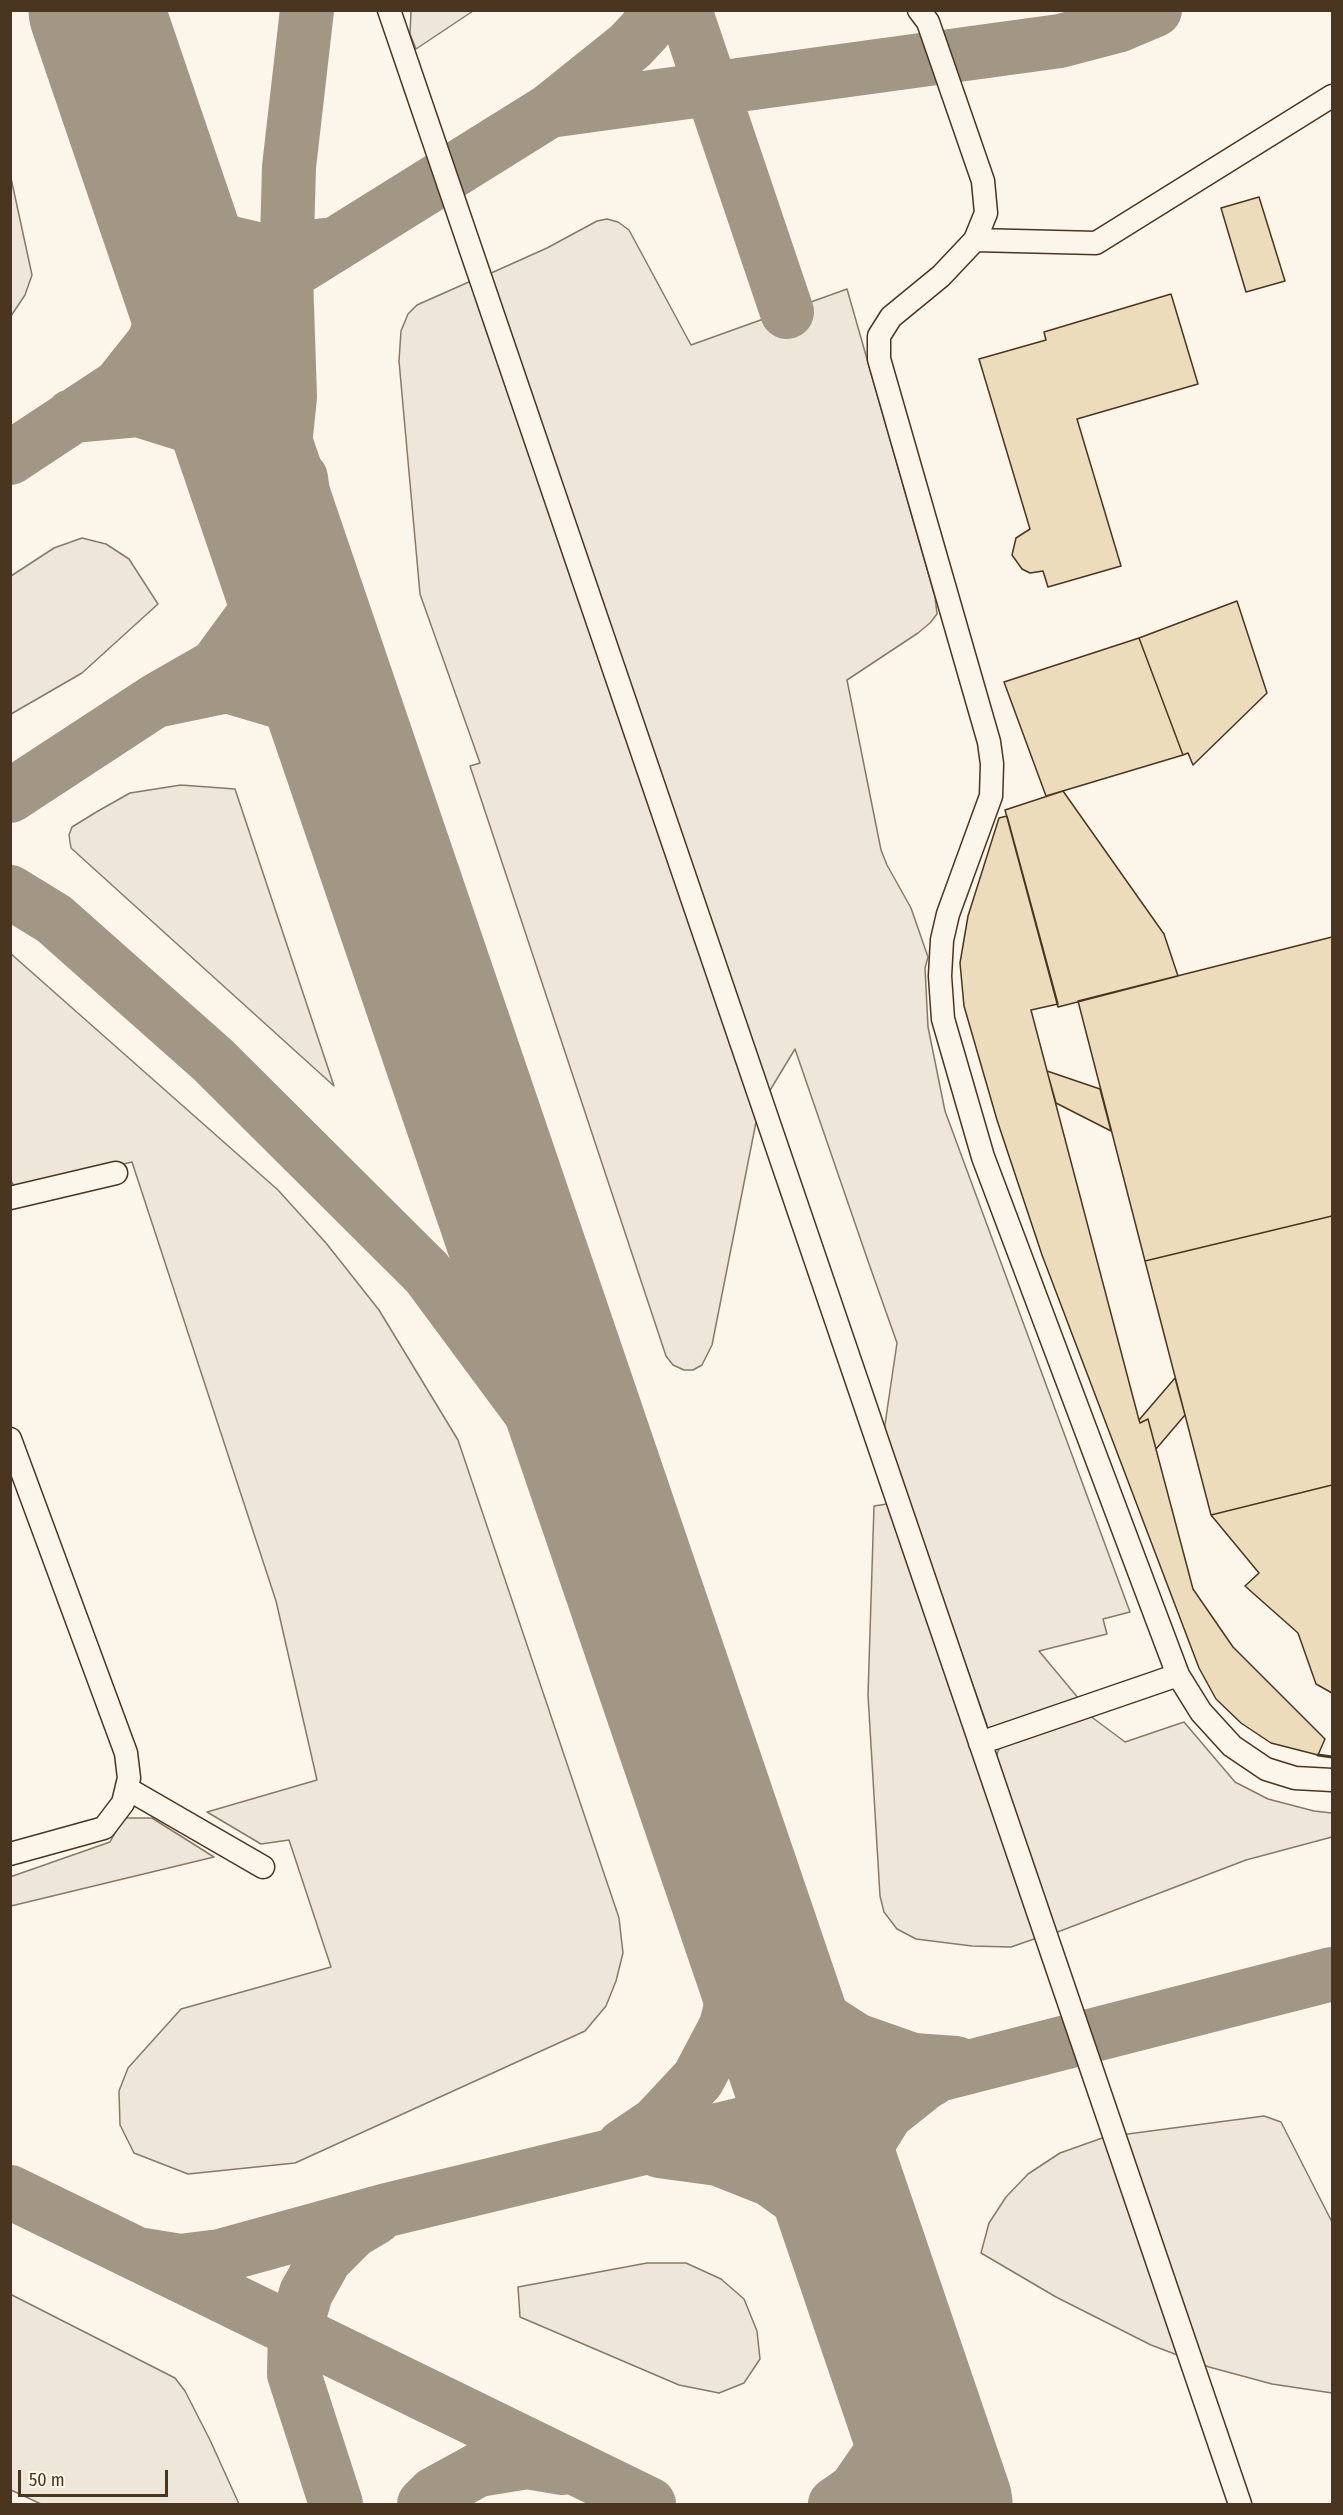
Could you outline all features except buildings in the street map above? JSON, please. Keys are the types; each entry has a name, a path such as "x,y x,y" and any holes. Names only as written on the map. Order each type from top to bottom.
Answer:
{"lane":[{"path":"388,10 1240,2505"},
{"path":"919,10 928,22 983,181 986,213 975,240 941,276 891,317 879,336 879,359 989,742 992,764 991,796 948,914 942,940 940,976 943,1019 983,1157 1178,1676 1201,1712 1232,1746 1266,1769 1295,1778 1332,1780"},
{"path":"975,240 1096,243 1332,96"},
{"path":"10,1198 116,1173"},
{"path":"10,1439 126,1753 128,1789 123,1803 104,1828 10,1854"},
{"path":"980,1743 1178,1676"},
{"path":"128,1789 263,1867"}],"shaded area":[{"path":"411,10 473,11 416,49 410,34"},
{"path":"11,178 32,275 25,295 11,316"},
{"path":"607,219 618,222 629,230 691,345 847,289 935,597 937,614 930,623 847,680 881,850 911,908 928,957 925,968 928,1027 945,1111 1130,1612 1103,1619 1107,1634 1039,1651 1079,1699 989,1731 884,1431 897,1343 795,1049 769,1092 489,274 547,248 597,221"},
{"path":"471,281 758,1112 712,1345 702,1365 693,1370 684,1370 673,1365 666,1356 470,766 480,763 420,594 399,361 401,331 408,314 417,305"},
{"path":"82,538 106,544 129,559 158,604 82,673 11,714 11,576 54,548"},
{"path":"181,785 235,789 334,1086 71,848 69,835 72,827 98,811 130,793"},
{"path":"10,953 278,1190 326,1243 379,1310 458,1440 619,1918 623,1953 616,1981 606,2006 585,2031 295,2163 188,2174 134,2153 120,2125 119,2091 128,2068 181,2009 331,1967 289,1840 261,1844 207,1812 317,1780 276,1601 132,1162 16,1189 11,1181"},
{"path":"887,1504 1037,1938 1011,1947 972,1946 916,1939 897,1929 884,1912 880,1896 868,1695 874,1506"},
{"path":"1089,1715 1125,1742 1184,1722 1235,1782 1268,1799 1314,1811 1332,1813 1332,1837 1246,1860 1055,1933 997,1762 997,1754 1001,1744"},
{"path":"123,1818 152,1818 214,1857 11,1906 10,1877 110,1842"},
{"path":"1264,2116 1281,2122 1332,2222 1332,2393 1272,2384 1209,2367 1151,2345 1056,2297 981,2253 989,2223 1006,2197 1028,2174 1060,2153 1105,2137"},
{"path":"647,2263 686,2263 721,2279 744,2299 757,2331 760,2359 744,2383 719,2393 679,2385 520,2317 518,2287"},
{"path":"10,2294 175,2378 185,2391 210,2440 239,2504 41,2504 11,2490"}],"taxiway":[{"path":"155,701 216,666 257,610 275,541 290,397 286,275 289,167 307,10"},
{"path":"549,111 630,46 645,30 657,10"},
{"path":"685,10 787,312"},
{"path":"203,330 286,275 549,111 1060,41 1117,26 1155,10"},
{"path":"155,191 189,221 227,242 270,252 288,252 324,245"},
{"path":"10,458 119,386 154,342 172,289 170,234"},
{"path":"227,400 228,368 234,342 248,312 264,292"},
{"path":"72,416 138,410 202,430 252,474"},
{"path":"301,478 321,632 349,759"},
{"path":"10,796 155,701 227,686 298,707 349,759"},
{"path":"10,892 54,919 213,1060 427,1273 607,1516"},
{"path":"741,1906 765,1961 805,2007 856,2040 913,2060 956,2063"},
{"path":"623,2146 657,2123 698,2079 726,2026 740,1968 741,1912"},
{"path":"137,2254 180,2261 220,2256 387,2210 809,2108 1332,1974"},
{"path":"859,2254 849,2205 860,2156 887,2113 932,2079"},
{"path":"659,2151 718,2159 771,2180 817,2213 859,2254"},
{"path":"10,2192 649,2504"},
{"path":"336,2504 294,2374 295,2331 306,2293 325,2259 353,2231 375,2218"},
{"path":"835,2504 855,2490 884,2448 897,2400 892,2351"},
{"path":"424,2504 434,2494 478,2470 527,2462 563,2468"}],"runway":[{"path":"96,10 945,2504"}],"wall":[{"path":"1318,1755 1332,1757"}]}
